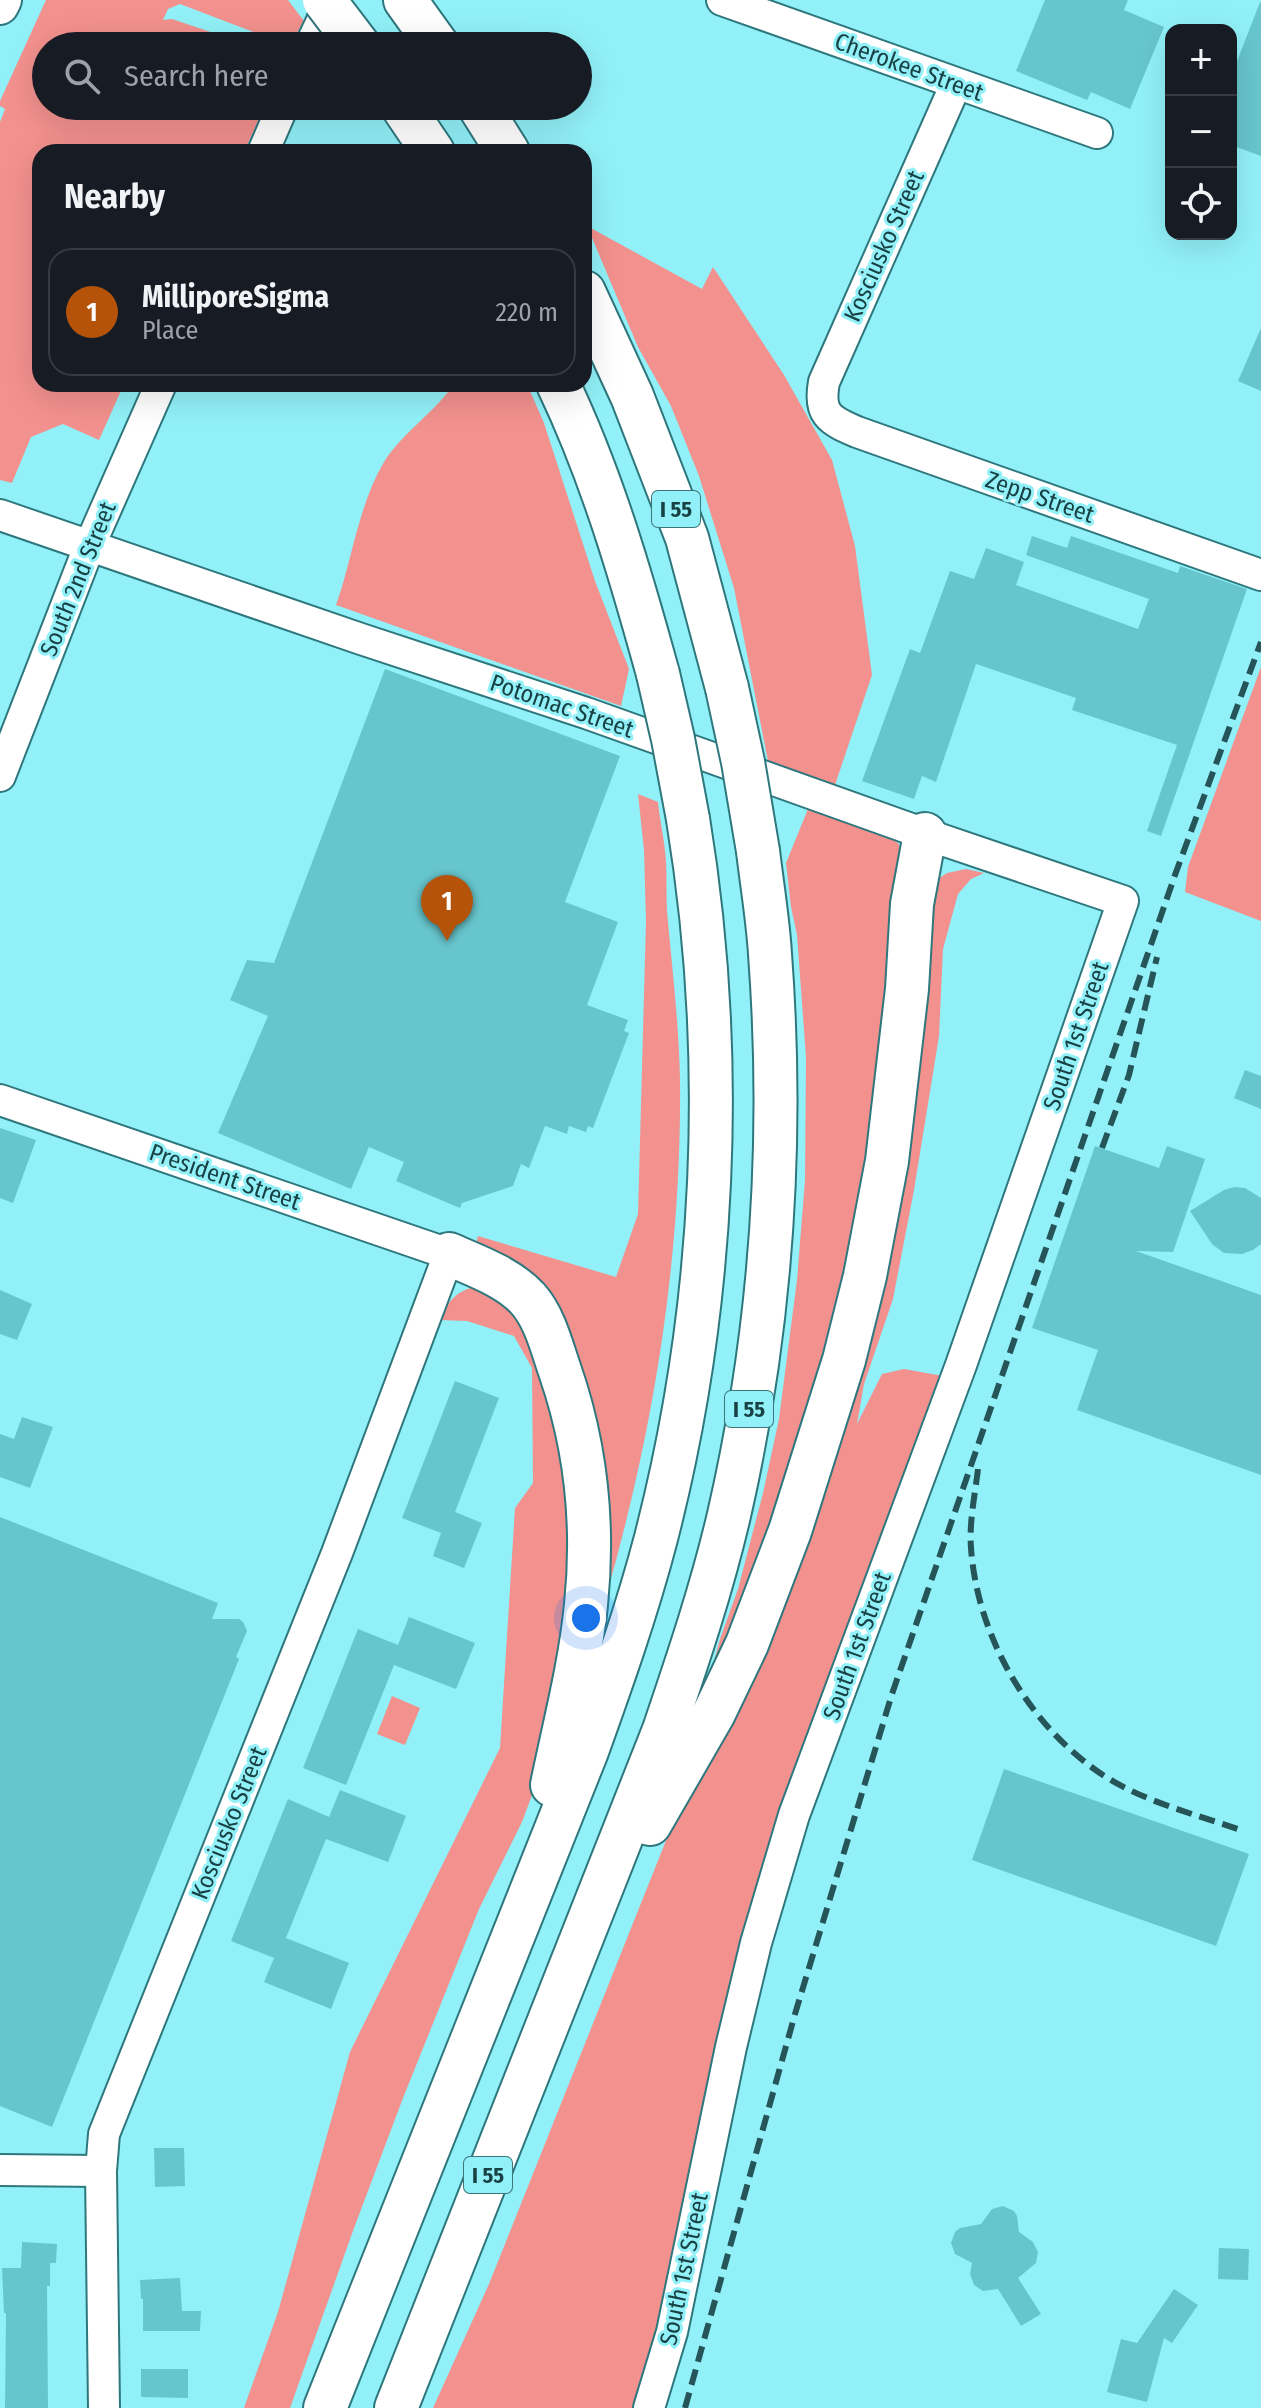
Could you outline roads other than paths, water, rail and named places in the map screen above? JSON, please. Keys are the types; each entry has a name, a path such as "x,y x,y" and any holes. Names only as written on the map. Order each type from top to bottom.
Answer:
{"highway":[{"path":"324,0 348,32"},
{"path":"405,0 428,32"},
{"path":"411,120 428,144"},
{"path":"488,120 503,144"},
{"name":"I 55","path":"396,2408 664,1730 699,1624 729,1514 751,1402 766,1285 775,1175 775,1059 770,952 743,762 727,688 687,538 661,467 592,308"},
{"name":"I 55","path":"325,2408 611,1684 656,1539 681,1430 697,1324 708,1212 711,1098 707,988 698,879 673,739 637,596 614,525 562,392"},
{"path":"581,1942 714,1713 747,1644 790,1531 844,1360 865,1276 887,1161 907,989 912,904 925,834"},
{"path":"449,1254 506,1281 530,1301 541,1321 567,1393 586,1485 590,1523 586,1608 530,1894"}],"main road":[{"path":"0,6 3,0"}],"street":[{"path":"317,32 332,0"},
{"name":"Cherokee Street","path":"722,0 1097,133"},
{"name":"Kosciusko Street","path":"824,411 821,397 824,382 956,84"},
{"path":"266,144 277,120"},
{"name":"South 2nd Street","path":"0,776 89,547 157,392"},
{"name":"Zepp Street","path":"824,411 836,423 857,432 1261,575"},
{"name":"Potomac Street","path":"0,515 586,713 1123,901"},
{"name":"South 1st Street","path":"649,2408 672,2332 731,2047 756,1943 794,1815 961,1365 1123,901"},
{"name":"President Street","path":"0,1100 449,1254"},
{"name":"Kosciusko Street","path":"104,2408 101,2171 104,2134 337,1553 449,1254"},
{"path":"0,2170 101,2171"}],"railway":[{"path":"685,2408 795,2014 892,1694 1175,875 1261,642"},
{"path":"1102,1148 1129,1075 1157,957"},
{"path":"978,1469 971,1528 975,1580 995,1643 1028,1701 1071,1751 1113,1781 1165,1805 1238,1829"}],"place":[{"name":"MilliporeSigma","path":"447,941"}]}
